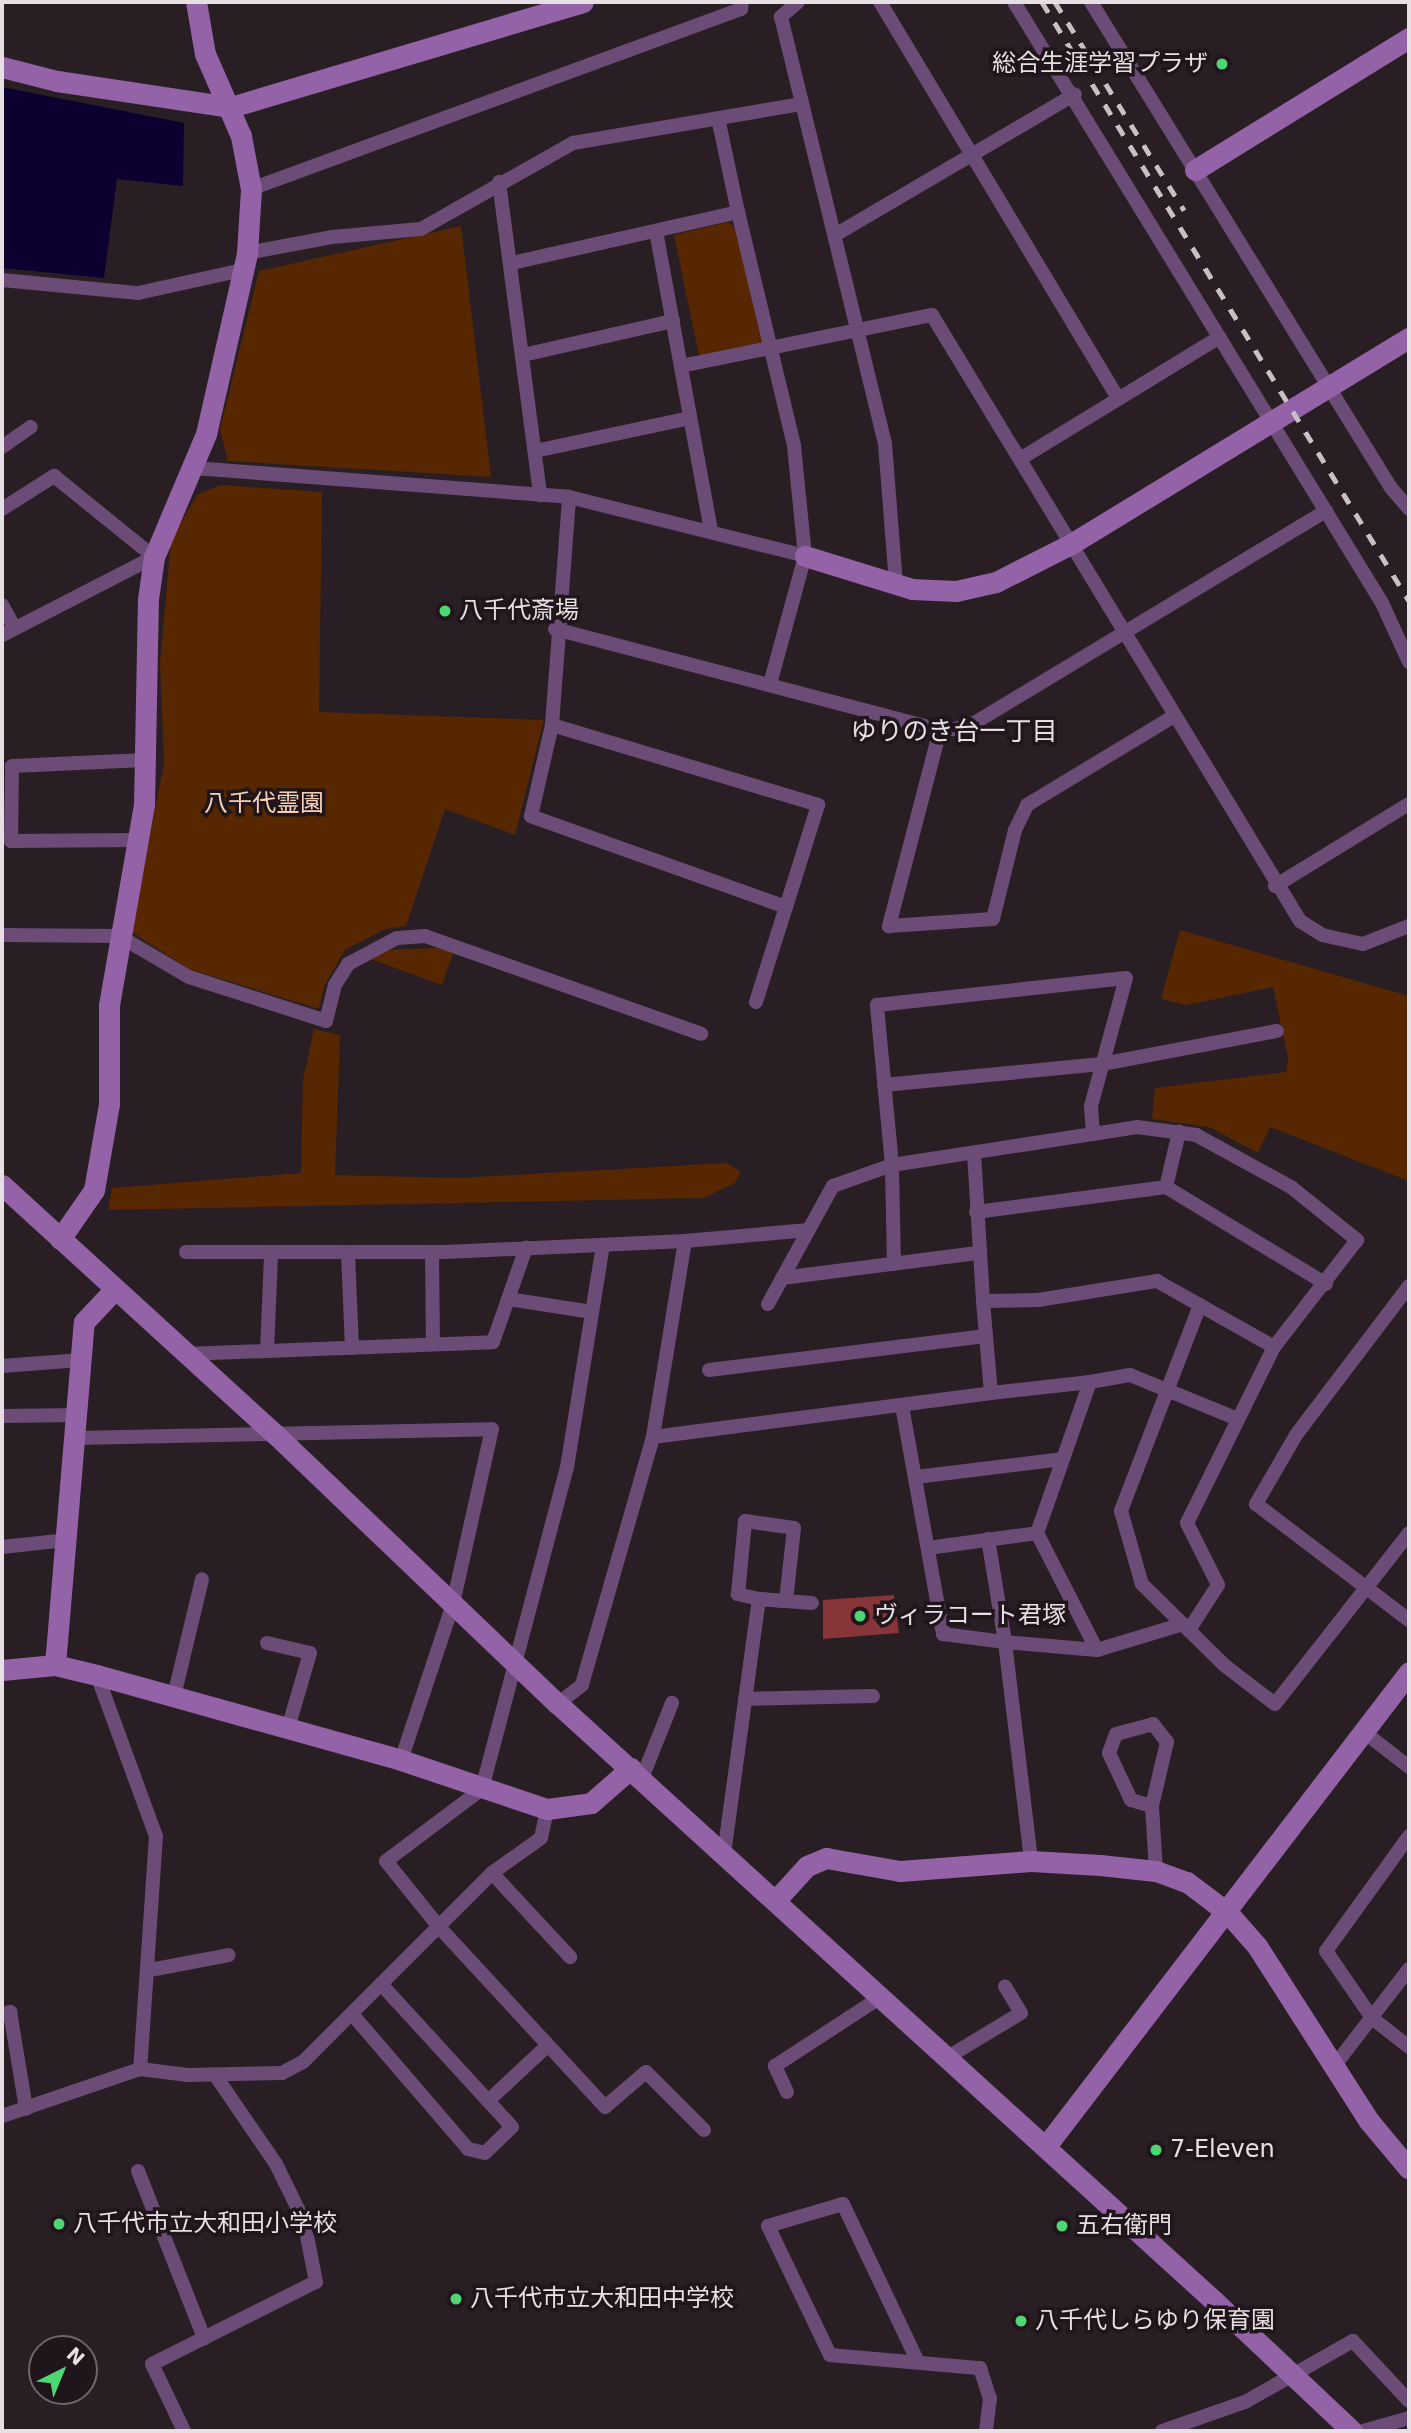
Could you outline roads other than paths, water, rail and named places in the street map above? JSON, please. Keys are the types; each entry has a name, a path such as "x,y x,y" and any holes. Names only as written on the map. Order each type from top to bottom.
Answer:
{"street":[{"path":"60,1239 94,1190 109,1104 109,1005 119,936 139,839 145,760 147,611 154,556 194,468 245,261 251,189 231,107 205,54 196,2"},
{"path":"2,67 57,81 231,107 583,2"},
{"path":"251,189 741,9 742,2"},
{"path":"798,2 781,17 860,332 885,444 896,584"},
{"path":"880,2 1119,399"},
{"path":"1014,2 1075,94 1382,603 1409,662"},
{"path":"1091,2 1391,488 1409,509"},
{"path":"1195,170 1409,38"},
{"path":"835,235 969,152 1075,94"},
{"path":"2,279 24,286 138,293 332,237 421,229 449,218 499,182 573,143 801,104"},
{"path":"718,118 738,212 774,349 794,446 805,556 770,684"},
{"path":"499,182 512,263 540,495"},
{"path":"512,263 738,212"},
{"path":"656,231 711,531"},
{"path":"681,366 860,332 932,314 1275,886 1300,921 1322,935 1363,944 1409,926"},
{"path":"523,355 673,321"},
{"path":"1020,459 1220,337"},
{"path":"194,468 569,498 711,531 896,584 975,589 1071,544 1409,338"},
{"path":"535,452 690,418"},
{"path":"2,447 31,427"},
{"path":"2,509 54,476 154,556"},
{"path":"569,498 555,629 552,725 531,816 786,907"},
{"path":"555,629 940,730 976,722 1326,512"},
{"path":"2,605 8,632 154,556"},
{"path":"940,730 889,926 993,919 1015,830 1027,806 1174,716"},
{"path":"552,725 818,805 756,1002"},
{"path":"139,839 11,841 12,766 145,760"},
{"path":"1275,886 1409,804"},
{"path":"2,935 119,936 189,978 326,1021 335,985 348,964 397,937 425,936 701,1034"},
{"path":"894,1264 892,1166 877,1005 1126,978 1091,1107 1093,1134"},
{"path":"884,1085 1102,1064 1277,1031"},
{"path":"768,1304 833,1186 892,1166 1137,1127 1196,1135 1291,1186 1357,1240 1326,1284 1274,1347 1187,1523 1218,1585 1186,1627 1097,1650 943,1634 902,1406"},
{"path":"1166,1188 1179,1132"},
{"path":"974,1153 977,1254 991,1393"},
{"path":"2,1185 114,1290 275,1434 558,1704 1046,2146 1352,2431"},
{"path":"976,1212 1166,1188 1326,1284"},
{"path":"186,1252 432,1252 685,1241 808,1230"},
{"path":"558,1704 582,1685 653,1437 685,1241"},
{"path":"603,1245 567,1467 482,1789 386,1861 439,1927 605,2107 646,2073 704,2130"},
{"path":"186,1354 493,1342 526,1248"},
{"path":"432,1252 433,1344"},
{"path":"348,1253 352,1348"},
{"path":"267,1351 271,1254"},
{"path":"782,1278 977,1254"},
{"path":"983,1300 1038,1300 1157,1281 1274,1347"},
{"path":"1409,1286 1296,1435 1256,1504 1409,1620"},
{"path":"55,1665 85,1322 114,1290"},
{"path":"508,1299 592,1312"},
{"path":"1200,1305 1121,1511 1142,1584 1186,1627 1275,1704 1409,1533"},
{"path":"709,1370 986,1336"},
{"path":"2,1366 80,1360"},
{"path":"653,1437 1130,1375 1238,1419"},
{"path":"1090,1382 1037,1533 1097,1650"},
{"path":"2,1416 76,1415"},
{"path":"75,1438 492,1429 453,1604 401,1760"},
{"path":"916,1477 1063,1459"},
{"path":"759,1599 786,1601 794,1528 746,1521 738,1594 759,1599 812,1603"},
{"path":"928,1548 1037,1533"},
{"path":"988,1539 1005,1642 1031,1860"},
{"path":"2,1547 66,1541"},
{"path":"174,1696 202,1579"},
{"path":"724,1854 759,1599"},
{"path":"267,1643 310,1653 288,1728"},
{"path":"2,1670 55,1665 97,1675 401,1760 547,1809 592,1803 637,1773 672,1703"},
{"path":"1046,2146 1228,1913 1409,1672"},
{"path":"97,1675 156,1836 150,1970 140,2069"},
{"path":"745,1699 873,1696"},
{"path":"1152,1806 1131,1800 1109,1753 1116,1734 1153,1724 1167,1742 1152,1806 1156,1871"},
{"path":"1364,1732 1409,1767"},
{"path":"2,2116 140,2069 215,2075 282,2073 303,2062 492,1873 541,1838 547,1809"},
{"path":"1409,1836 1326,1951 1371,2018 1409,2047"},
{"path":"775,1901 807,1866 826,1858 900,1871 1031,1860 1156,1871 1187,1882 1228,1913 1285,1983 1383,2141 1409,2169"},
{"path":"492,1873 570,1957"},
{"path":"150,1970 229,1955"},
{"path":"1335,2065 1409,1969"},
{"path":"352,2014 468,2148 485,2153 512,2127 382,1984"},
{"path":"948,2057 1021,2013 1005,1986"},
{"path":"788,2092 775,2066 881,1997"},
{"path":"2,2015 10,2012 26,2109"},
{"path":"488,2101 548,2045"},
{"path":"184,2431 152,2364 316,2282 304,2221 276,2164 215,2075"},
{"path":"138,2171 204,2338"},
{"path":"918,2362 843,2204 768,2226 830,2355 981,2368 989,2398 986,2431"},
{"path":"1162,2431 1245,2402 1353,2341 1409,2401"},
{"path":"1363,2431 1409,2418"}],"railway":[{"path":"1042,2 1409,601"},
{"path":"1055,2 1184,210"}],"place":[{"name":"総合生涯学習プラザ","path":"1222,64"},
{"name":"八千代斎場","path":"445,611"},
{"name":"ヴィラコート君塚","path":"860,1616"},
{"name":"7-Eleven","path":"1156,2150"},
{"name":"八千代市立大和田小学校","path":"59,2224"},
{"name":"五右衛門","path":"1062,2226"},
{"name":"八千代市立大和田中学校","path":"456,2299"},
{"name":"八千代しらゆり保育園","path":"1021,2321"}],"district":[{"name":"ゆりのき台一丁目","path":"954,732"}],"park label":[{"name":"八千代霊園","path":"264,804"}]}
